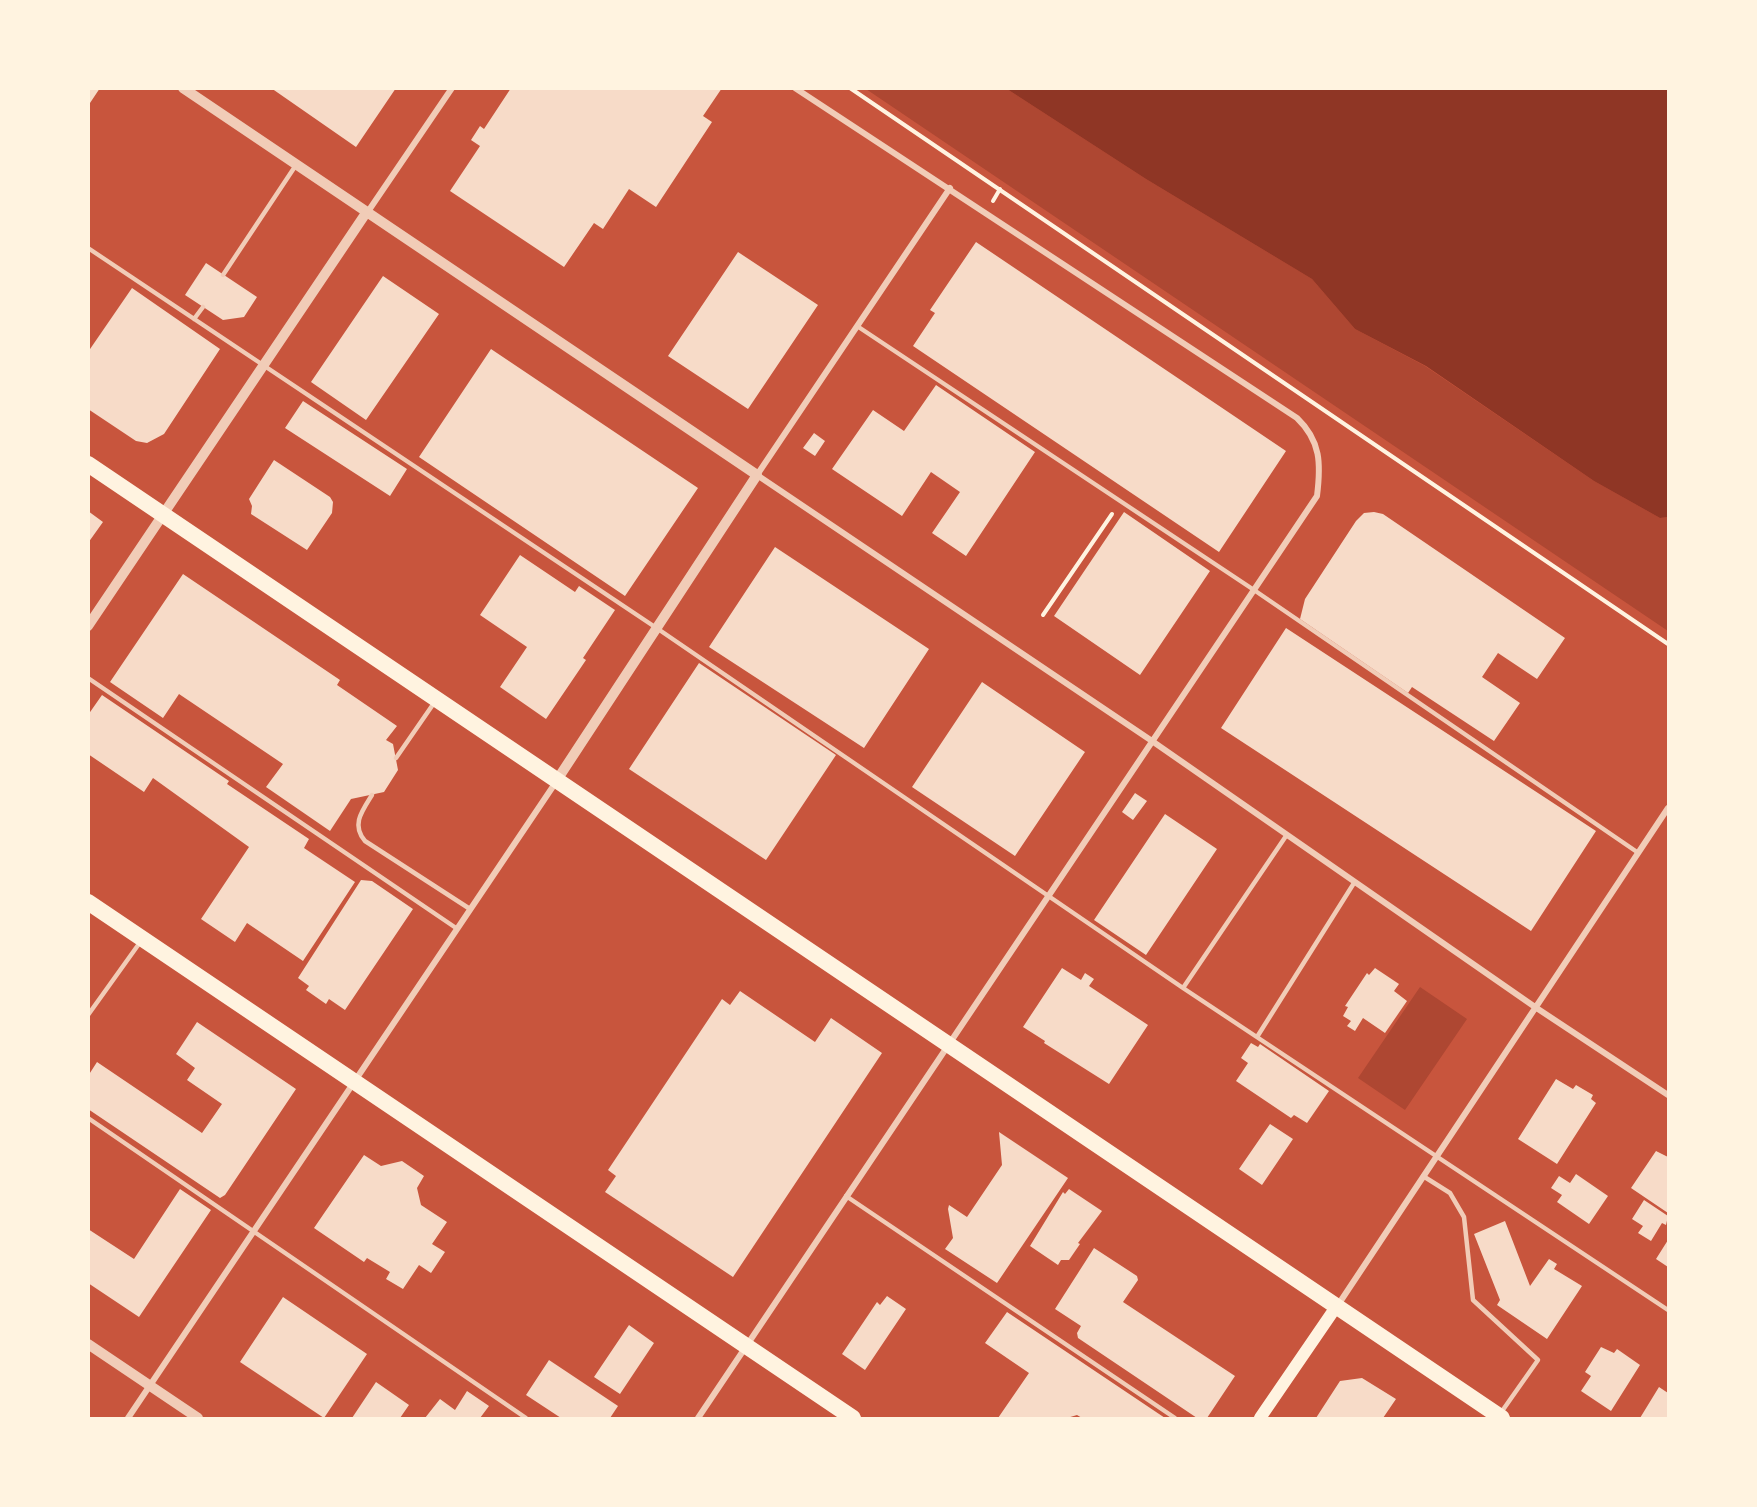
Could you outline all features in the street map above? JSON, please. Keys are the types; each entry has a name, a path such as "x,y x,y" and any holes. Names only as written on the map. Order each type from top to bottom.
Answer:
{"highway":[{"path":"88,464 1500,1417"},
{"path":"88,902 853,1419"}],"main road":[{"path":"1260,1419 1336,1307"}],"street":[{"path":"183,88 1152,741 1354,883 1668,1095"},
{"path":"88,626 452,88"},
{"path":"698,1419 947,1043 1317,496 1321,465 1318,448 1309,429 1297,418 795,88"},
{"path":"128,1419 658,629 757,476 950,188"},
{"path":"1336,1307 1668,808"},
{"path":"88,1344 198,1419"}],"lane":[{"path":"224,275 296,165"},
{"path":"88,248 880,779 932,819 1183,988 1668,1310"},
{"path":"194,319 203,307"},
{"path":"857,326 1254,590 1637,852"},
{"path":"88,678 456,928"},
{"path":"396,758 436,699"},
{"path":"372,795 360,814 357,825 359,834 365,841 470,909"},
{"path":"1183,988 1286,836"},
{"path":"1257,1037 1354,883"},
{"path":"88,1015 143,939"},
{"path":"88,1118 526,1419"},
{"path":"1423,1176 1450,1193 1464,1217 1473,1300 1539,1360 1500,1417"},
{"path":"846,1196 1175,1419"}],"path":[{"path":"850,88 1668,644"},
{"path":"1044,615 1121,501"}],"shaded area":[{"path":"866,89 1007,89 1146,179 1312,279 1355,329 1425,366 1594,481 1660,518 1668,517 1668,631"},
{"path":"1007,89 1668,89 1668,517 1660,518 1594,481 1426,366 1355,329 1312,279 1146,179"},
{"path":"1420,987 1467,1019 1405,1110 1358,1078"}],"building":[{"path":"88,88 100,88 88,106"},
{"path":"271,88 396,88 356,147"},
{"path":"511,88 722,88 703,116 712,122 656,207 629,189 603,229 594,223 564,267 450,191 480,146 471,140 480,126 484,129"},
{"path":"976,242 1286,451 1219,552 913,346 935,313 930,310"},
{"path":"738,252 818,305 748,409 668,356"},
{"path":"206,263 257,297 244,317 223,320 185,295"},
{"path":"383,276 439,314 366,420 311,382"},
{"path":"132,288 220,349 164,434 147,443 136,441 88,409 88,352"},
{"path":"491,349 698,488 625,596 419,457"},
{"path":"936,385 1035,452 966,556 932,533 960,492 931,472 902,516 832,469 873,410 904,431"},
{"path":"303,401 407,469 390,496 285,428"},
{"path":"814,433 825,441 815,456 803,448"},
{"path":"274,460 330,497 333,502 332,513 307,550 251,514 252,506 249,499"},
{"path":"88,511 103,522 88,543"},
{"path":"1124,512 1210,571 1140,675 1054,616"},
{"path":"1364,513 1383,514 1565,638 1537,679 1498,653 1482,677 1520,703 1494,741 1412,687 1408,693 1300,619 1305,599 1356,521"},
{"path":"775,547 929,649 864,748 709,647"},
{"path":"520,555 575,592 579,586 615,610 583,658 586,660 546,719 500,687 527,647 480,615"},
{"path":"183,574 340,680 337,685 397,726 386,740 393,744 398,770 384,792 351,799 330,831 266,787 283,764 179,694 163,718 110,682"},
{"path":"1286,628 1596,831 1531,931 1221,728"},
{"path":"699,663 836,755 766,860 629,769"},
{"path":"982,682 1085,752 1015,856 912,787"},
{"path":"102,695 229,781 227,784 309,839 304,848 355,882 303,961 247,923 235,942 201,919 249,847 153,778 144,792 88,754 88,715"},
{"path":"1135,793 1147,801 1133,820 1122,812"},
{"path":"1165,814 1217,849 1146,955 1094,920"},
{"path":"361,880 372,881 413,909 345,1010 329,999 326,1004 306,990 309,986 298,978"},
{"path":"1062,968 1081,980 1085,973 1094,979 1089,986 1148,1025 1109,1084 1023,1027"},
{"path":"1375,968 1399,984 1394,991 1407,1001 1385,1033 1363,1018 1355,1031 1347,1026 1351,1021 1343,1016 1348,1007 1345,1006 1367,973 1369,975"},
{"path":"740,991 815,1042 831,1018 882,1053 733,1277 605,1192 616,1176 608,1170 722,999 730,1005"},
{"path":"197,1022 296,1089 225,1195 220,1198 88,1109 88,1076 97,1062 202,1133 222,1104 187,1080 195,1068 176,1054"},
{"path":"1251,1043 1258,1047 1260,1044 1329,1091 1307,1123 1294,1115 1291,1118 1236,1081 1248,1063 1241,1058"},
{"path":"1556,1079 1573,1089 1576,1085 1593,1095 1591,1099 1596,1103 1557,1164 1518,1139"},
{"path":"1270,1124 1293,1139 1262,1185 1239,1169"},
{"path":"999,1132 1068,1178 997,1283 945,1249 953,1238 949,1205 967,1217 1002,1165"},
{"path":"1656,1151 1668,1157 1668,1213 1631,1188"},
{"path":"364,1155 381,1166 402,1161 424,1176 417,1188 421,1205 447,1222 432,1244 445,1252 431,1273 419,1265 403,1289 386,1279 390,1272 367,1258 364,1262 314,1228"},
{"path":"1576,1174 1608,1196 1589,1224 1557,1202 1562,1195 1551,1188 1559,1176 1570,1183"},
{"path":"180,1189 211,1210 139,1317 88,1283 88,1229 134,1259"},
{"path":"1069,1189 1102,1211 1078,1243 1080,1244 1069,1260 1061,1260 1058,1265 1030,1246 1063,1192 1065,1194"},
{"path":"1644,1200 1668,1216 1666,1225 1662,1223 1651,1241 1638,1233 1643,1226 1632,1219"},
{"path":"1505,1221 1530,1286 1549,1259 1557,1264 1554,1269 1582,1286 1547,1339 1497,1305 1500,1300 1474,1234"},
{"path":"1668,1240 1668,1267 1656,1259"},
{"path":"1094,1248 1137,1276 1138,1280 1123,1302 1235,1376 1207,1418 1197,1418 1078,1338 1077,1333 1081,1326 1055,1309"},
{"path":"887,1296 906,1309 865,1370 842,1354 877,1302 880,1305"},
{"path":"283,1297 367,1354 324,1418 240,1362"},
{"path":"1007,1312 1165,1418 1082,1418 1077,1415 1067,1418 998,1418 1029,1373 985,1343"},
{"path":"629,1325 654,1343 620,1394 594,1377"},
{"path":"1601,1347 1614,1353 1617,1349 1640,1365 1611,1411 1581,1391 1591,1376 1585,1372"},
{"path":"549,1360 618,1406 610,1418 561,1418 526,1395"},
{"path":"1362,1378 1396,1399 1383,1418 1316,1418 1340,1381"},
{"path":"376,1382 409,1405 400,1418 352,1418"},
{"path":"1659,1387 1668,1393 1668,1418 1640,1418"},
{"path":"467,1391 489,1406 480,1418 425,1418 440,1399 455,1410"}]}
